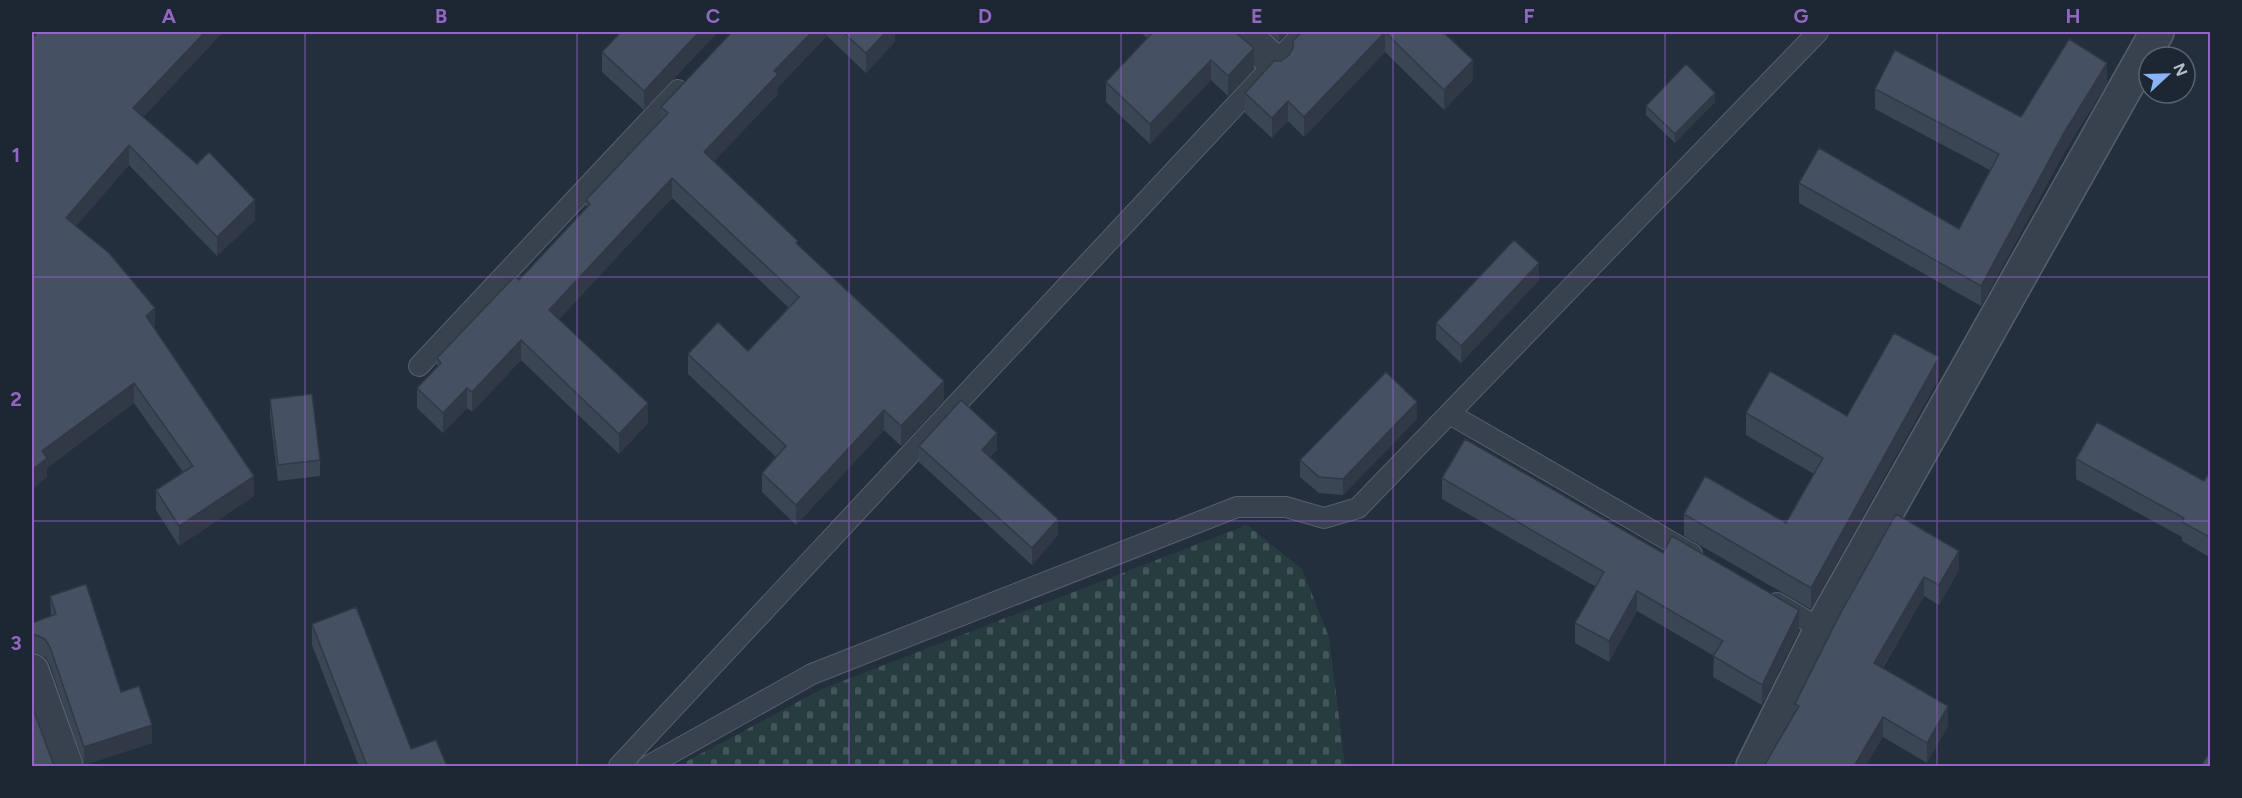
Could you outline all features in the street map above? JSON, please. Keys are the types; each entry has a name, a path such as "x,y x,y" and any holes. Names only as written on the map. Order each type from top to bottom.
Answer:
{"street":[{"path":"1242,32 1275,63"},
{"path":"1753,766 1821,628 2157,32"},
{"path":"32,671 66,766"}],"lane":[{"path":"618,766 1304,32"},
{"path":"648,766 812,674 1237,507 1286,507 1324,518 1358,508 1818,32"},
{"path":"419,366 693,74"},
{"path":"1450,414 1708,563"},
{"path":"1759,593 1821,628"}],"green space":[{"path":"1247,525 1302,569 1329,637 1345,766 678,766 822,689"}],"building":[{"path":"38,32 205,32 133,108 197,164 209,152 255,200 217,237 129,145 66,218 109,253 155,308 146,316 254,476 179,526 156,490 193,466 134,383 42,451 47,458 32,470 32,39"},
{"path":"621,32 699,32 644,91 602,52"},
{"path":"732,32 812,32 774,71 778,74 704,152 798,241 796,243 944,381 901,426 884,410 796,505 762,473 786,446 688,354 718,322 748,351 799,297 672,178 549,310 648,403 619,434 521,340 472,392 467,388 443,413 417,388 441,363 437,358 515,276 519,280 590,204 586,200 668,113 661,107"},
{"path":"843,32 886,32 866,53"},
{"path":"1153,32 1235,32 1254,48 1228,76 1211,60 1150,124 1106,82"},
{"path":"1302,32 1385,32 1304,117 1288,101 1272,118 1245,93 1274,61 1281,61 1289,55 1293,48 1293,41"},
{"path":"1385,32 1443,32 1473,60 1444,90"},
{"path":"2069,39 2107,63 2064,133 1981,286 1799,183 1819,148 1959,229 1999,154 1875,89 1895,50 2021,117"},
{"path":"1686,64 1715,93 1675,134 1646,106"},
{"path":"1514,240 1539,263 1461,346 1436,323"},
{"path":"1894,333 1939,357 1811,588 1684,514 1705,476 1786,523 1823,458 1746,413 1770,371 1847,416"},
{"path":"1386,372 1417,402 1343,479 1319,477 1300,460"},
{"path":"312,394 320,460 278,465 270,399"},
{"path":"961,400 997,433 982,450 1058,519 1032,548 919,446"},
{"path":"2097,422 2204,481 2211,470 2211,538 2182,522 2184,518 2076,459"},
{"path":"1465,439 1663,553 1672,536 1799,610 1762,685 1713,656 1723,641 1637,591 1609,641 1575,623 1604,572 1442,478"},
{"path":"1896,514 1959,551 1939,585 1924,577 1874,663 1948,706 1927,743 1883,717 1854,766 1764,766 1799,706 1795,704 1838,618"},
{"path":"86,584 121,692 139,686 152,725 84,747 50,647 45,639 32,635 32,623 56,614 50,596"},
{"path":"356,607 411,749 436,740 447,766 367,766 312,624"},
{"path":"32,706 54,766 32,766"},
{"path":"2211,751 2211,766 2201,766"}]}
